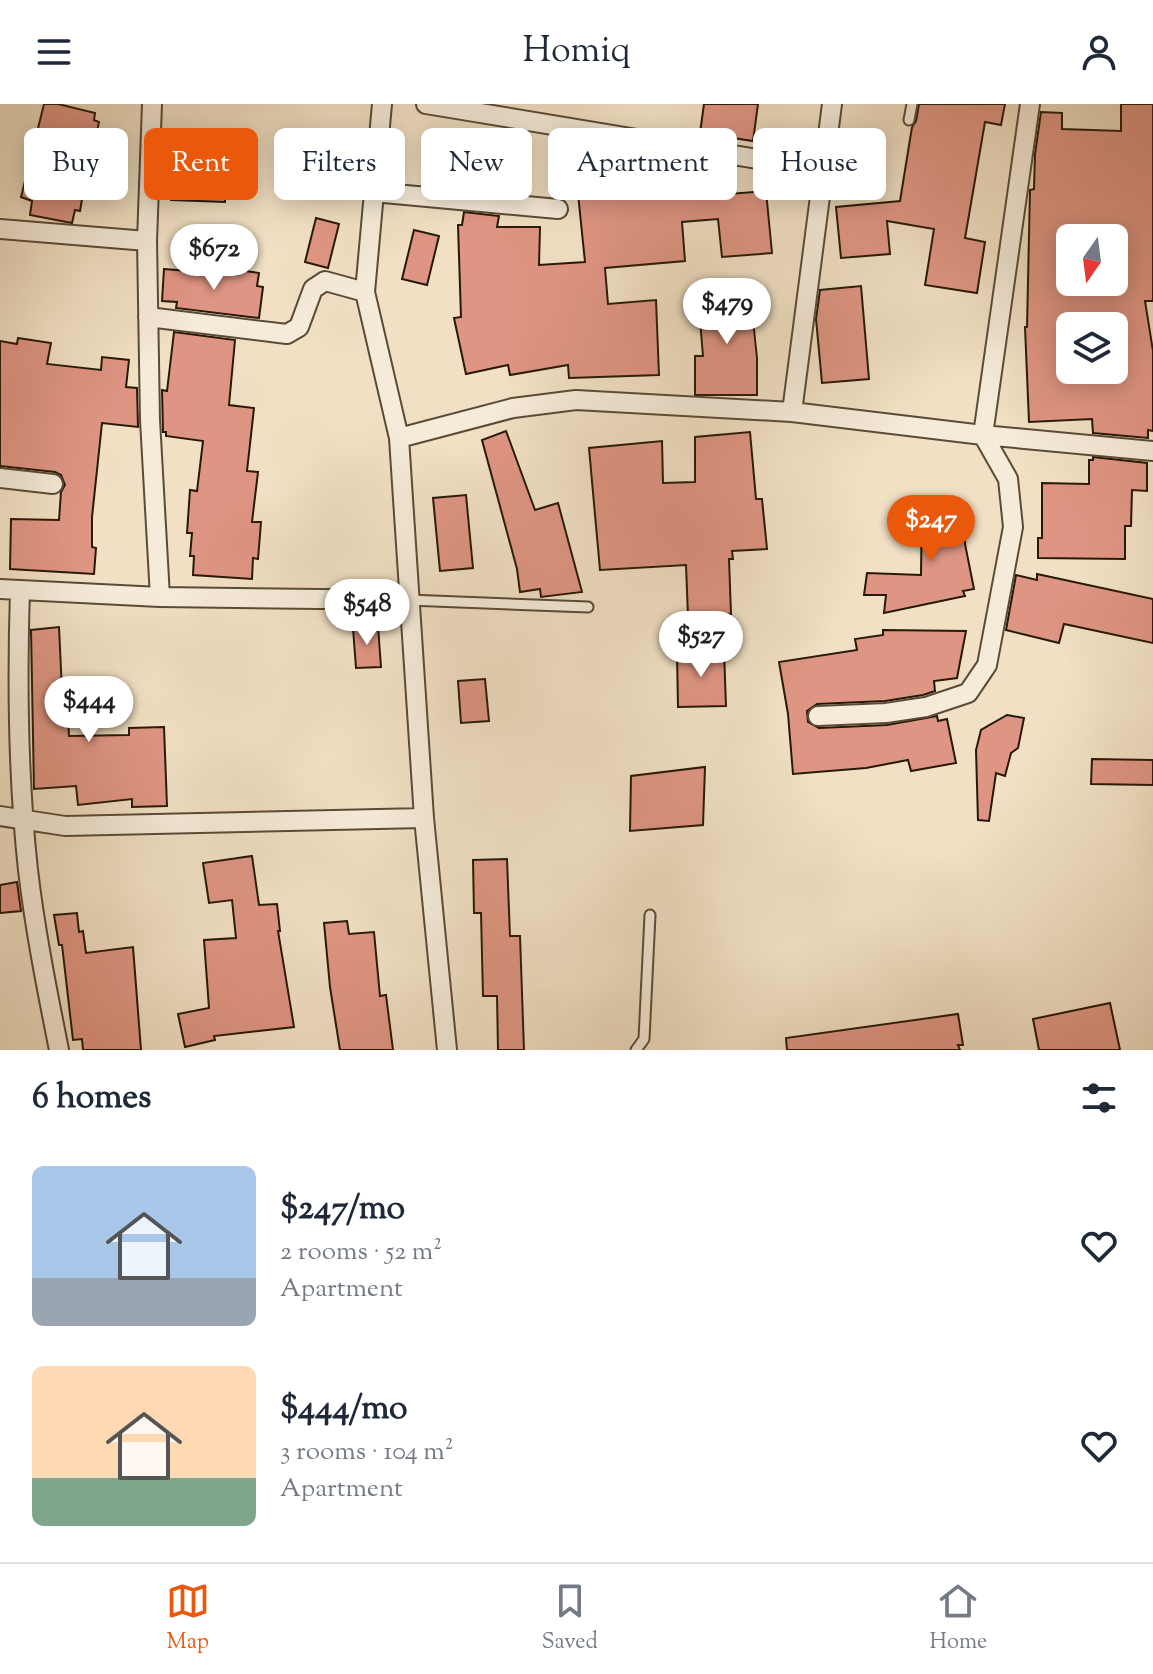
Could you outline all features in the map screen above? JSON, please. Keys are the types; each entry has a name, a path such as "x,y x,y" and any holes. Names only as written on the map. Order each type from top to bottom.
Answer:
{"street":[{"path":"152,104 147,241 148,317 150,420 160,597"},
{"path":"380,128 382,104"},
{"path":"426,104 753,158"},
{"path":"829,128 832,104"},
{"path":"818,716 886,713 926,707 968,693 987,665 1013,527 1008,479 983,435 1030,104"},
{"path":"405,195 558,209"},
{"path":"372,200 365,292 399,438 424,818 447,1050"},
{"path":"792,412 819,200"},
{"path":"0,229 147,241"},
{"path":"148,317 287,334 299,327 313,289 325,281 365,292"},
{"path":"399,438 513,408 576,400 792,412 1153,451"},
{"path":"0,478 53,484"},
{"path":"0,589 160,597 408,600"},
{"path":"20,590 19,647 28,870 59,1050"},
{"path":"0,816 65,826 424,818"}],"lane":[{"path":"909,120 912,104"},
{"path":"408,600 588,607"},
{"path":"636,1050 644,1039 650,915"}],"building":[{"path":"44,104 58,104 95,113 94,120 99,122 98,128 38,128"},
{"path":"704,104 758,104 753,141 737,139 737,128 701,128"},
{"path":"919,104 1005,104 1001,125 985,122 965,238 985,242 977,293 925,285 934,229 887,221 890,254 841,258 836,207 900,201 912,127"},
{"path":"1121,104 1153,104 1153,301 1145,301 1153,351 1153,431 1148,430 1148,438 1093,433 1092,419 1029,422 1025,327 1030,190 1034,189 1041,112 1062,113 1062,129 1121,131"},
{"path":"753,192 753,200 767,200 772,253 722,257 718,219 682,222 685,261 605,268 608,304 656,300 659,375 569,378 568,365 510,375 508,365 466,374 454,318 461,317 458,225 462,225 464,212 499,216 497,227 540,227 539,265 585,262 579,200 737,200 737,193"},
{"path":"29,200 82,200 80,211 75,210 72,223 30,215 32,201"},
{"path":"171,200 225,200 225,202"},
{"path":"316,218 339,224 328,268 305,262"},
{"path":"414,230 439,236 427,285 402,279"},
{"path":"164,269 238,275 238,270 259,273 257,286 263,287 259,318 176,308 177,302 162,301"},
{"path":"861,286 869,379 822,383 816,319 820,290"},
{"path":"750,292 757,358 757,395 695,395 695,356 703,356 698,296"},
{"path":"174,332 235,340 229,405 254,408 247,471 258,472 252,522 261,522 258,559 253,558 252,579 193,575 194,556 190,556 192,533 187,533 190,490 197,491 203,441 166,436 163,432 162,390 167,391"},
{"path":"18,338 51,343 47,364 101,370 102,357 129,360 126,387 137,388 138,427 102,423 92,517 92,547 96,548 94,574 10,569 11,519 59,520 61,492 65,485 61,475 55,472 0,466 0,341 17,344"},
{"path":"506,431 535,510 558,503 582,592 541,597 540,589 520,592 517,569 482,440"},
{"path":"750,432 756,499 762,499 767,549 732,551 733,559 729,559 731,614 688,616 686,565 600,570 589,448 662,441 663,483 695,482 695,437"},
{"path":"1093,457 1147,463 1147,491 1132,490 1131,526 1125,526 1125,559 1038,558 1038,538 1042,538 1042,483 1089,484 1089,460"},
{"path":"466,495 473,568 440,571 433,498"},
{"path":"922,502 966,503 965,544 974,589 963,591 965,596 884,613 886,595 864,595 867,573 921,575"},
{"path":"1037,574 1153,599 1153,643 1064,624 1059,643 1006,630 1016,575 1037,580"},
{"path":"378,626 381,667 356,668 353,628"},
{"path":"59,627 63,713 68,713 69,736 129,735 129,728 164,727 167,806 132,807 132,799 78,805 76,786 34,789 31,630"},
{"path":"883,630 966,631 957,678 934,681 935,691 923,695 885,701 817,704 807,711 808,722 819,728 887,725 937,716 938,721 947,719 956,763 911,771 908,760 866,768 793,774 788,714 779,662 857,650 855,639 883,635"},
{"path":"724,651 726,706 678,707 677,652"},
{"path":"485,679 489,721 461,723 458,681"},
{"path":"1007,715 1024,718 1018,748 1011,753 1005,776 996,773 989,821 978,820 976,750 981,730"},
{"path":"1092,759 1153,760 1153,785 1091,784"},
{"path":"705,767 703,825 630,831 631,776"},
{"path":"252,856 259,905 277,904 278,931 294,1027 214,1036 215,1040 185,1047 178,1014 209,1008 204,940 236,938 232,900 209,903 203,863"},
{"path":"507,859 510,936 520,936 524,1050 498,1050 497,996 483,996 481,913 474,913 473,860"},
{"path":"17,882 21,911 0,913 0,885"},
{"path":"77,913 86,953 133,947 141,1050 83,1050 82,1039 73,1040 62,945 59,945 54,915"},
{"path":"347,921 349,934 374,932 380,996 386,995 393,1050 340,1050 324,923"},
{"path":"1110,1003 1120,1050 1039,1050 1033,1019"},
{"path":"958,1014 963,1045 958,1045 960,1050 787,1050 786,1038"}]}
